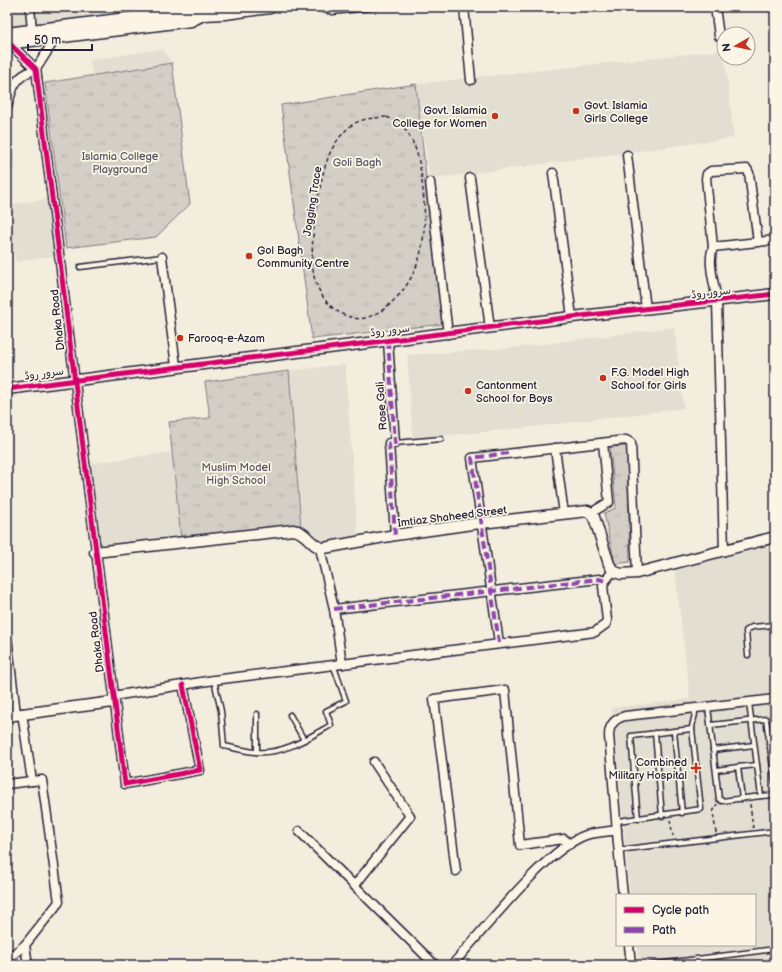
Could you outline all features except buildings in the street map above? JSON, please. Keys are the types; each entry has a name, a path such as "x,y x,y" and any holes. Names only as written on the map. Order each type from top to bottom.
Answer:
{"main road":[{"path":"8,40 32,31 191,11 261,7"},
{"path":"8,40 57,36 191,20 209,11"}],"street":[{"path":"30,7 32,31"},
{"path":"464,7 471,80"},
{"path":"715,7 718,26"},
{"path":"7,108 15,81 24,73 36,69 57,36"},
{"path":"8,40 36,69"},
{"name":"Dhaka Road","path":"36,69 61,261 113,699 125,784 200,770 183,685"},
{"path":"7,152 7,167"},
{"path":"627,155 646,309"},
{"path":"724,551 717,302 711,261 713,247 706,178 707,174 711,171 747,169 750,173 758,242"},
{"path":"553,172 572,317"},
{"path":"470,178 490,328"},
{"path":"430,182 448,334"},
{"path":"713,247 775,240"},
{"path":"162,257 176,366"},
{"name":"سرور روڈ","path":"7,389 176,366 448,334 572,317 717,302 775,294"},
{"name":"Rose Gali","path":"388,341 395,443 389,443 394,535"},
{"path":"499,643 472,458 626,440 630,443 632,449 636,572"},
{"path":"603,443 609,502 592,513 609,564 613,571 622,574 636,572 775,537"},
{"path":"555,448 564,514"},
{"name":"Imtiaz Shaheed Street","path":"320,548 394,535 482,523 584,511 592,513"},
{"path":"95,552 293,530 299,531 320,548 334,609 342,664"},
{"path":"15,714 113,699 214,680 595,632 606,624 607,620 603,586 613,571"},
{"path":"334,609 491,590 599,579 605,581"},
{"path":"7,636 15,714 32,781"},
{"path":"456,871 434,699 505,690 520,845 564,838 570,844"},
{"path":"623,894 618,850 618,821 609,736 611,724 618,718 625,716 775,699"},
{"path":"355,885 410,816 374,762"},
{"path":"7,784 42,780 59,902 25,945 7,959"},
{"path":"452,965 542,867 559,851 587,835 617,830"},
{"path":"299,831 435,965"},
{"path":"25,945 28,965"},
{"path":"629,946 632,965"}],"lane":[{"path":"312,7 333,12 376,7"},
{"path":"80,267 162,257"},
{"path":"395,443 441,439"},
{"path":"748,655 746,631 752,627 775,624"},
{"path":"214,680 221,711 224,746 257,752 282,749 304,740 331,725 326,711 346,700 333,664"},
{"path":"775,699 775,704"},
{"path":"749,702 761,796"},
{"path":"708,707 720,801 775,795"},
{"path":"618,821 700,810 692,729 696,716 695,709"},
{"path":"257,714 257,752"},
{"path":"290,715 304,740"},
{"path":"711,725 766,719 768,721 775,782"},
{"path":"638,818 630,738 632,736 692,729"},
{"path":"674,731 682,813"},
{"path":"654,733 662,816"},
{"path":"713,750 754,745"},
{"path":"716,770 757,764"},
{"path":"738,767 742,799"},
{"path":"618,850 775,831"},
{"path":"650,965 775,949"}],"path":[{"path":"749,798 753,834"},
{"path":"716,838 713,812 720,801"},
{"path":"669,814 674,844"}],"shaded area":[{"path":"7,7 207,7 207,11 7,43"},
{"path":"163,49 172,63 93,76 89,60"},
{"name":"Govt. Islamia Girls College","path":"716,51 716,66 726,66 734,138 430,179 416,84"},
{"path":"48,199 55,256 16,262 7,215 7,205"},
{"path":"674,327 684,408 533,427 413,439 407,355 521,347"},
{"name":"Muslim Model High School","path":"345,364 358,539 327,543 302,527 289,371"},
{"path":"171,452 181,539 97,548 86,464"},
{"name":"Combined Military Hospital","path":"775,541 775,965 640,965 637,946 756,946 756,894 630,894 612,708 690,699 675,570"}],"green space":[{"name":"Islamia College Playground","path":"172,63 190,204 156,237 66,248 45,83"},
{"name":"Goli Bagh","path":"416,84 442,324 312,339 281,105"},
{"name":"Muslim Model High School","path":"289,371 301,527 181,539 169,422 210,418 205,382"},
{"path":"627,446 630,562 615,564 604,513 616,508 610,447"}],"marked path":[{"path":"388,341 395,443 389,443 395,535"},
{"path":"499,643 472,458 508,453"},
{"path":"334,609 599,579 605,581"}],"cycle path":[{"path":"9,43 36,69 125,784 200,770 183,685"},
{"path":"7,389 572,317 775,294"}],"place":[{"name":"Govt. Islamia Girls College","path":"576,111"},
{"name":"Govt. Islamia College for Women","path":"495,116"},
{"name":"Gol Bagh Community Centre","path":"249,256"},
{"name":"Farooq-e-Azam","path":"180,338"},
{"name":"F.G. Model High School for Girls","path":"603,378"},
{"name":"Cantonment School for Boys","path":"468,391"},
{"name":"Combined Military Hospital","path":"696,768"}]}
